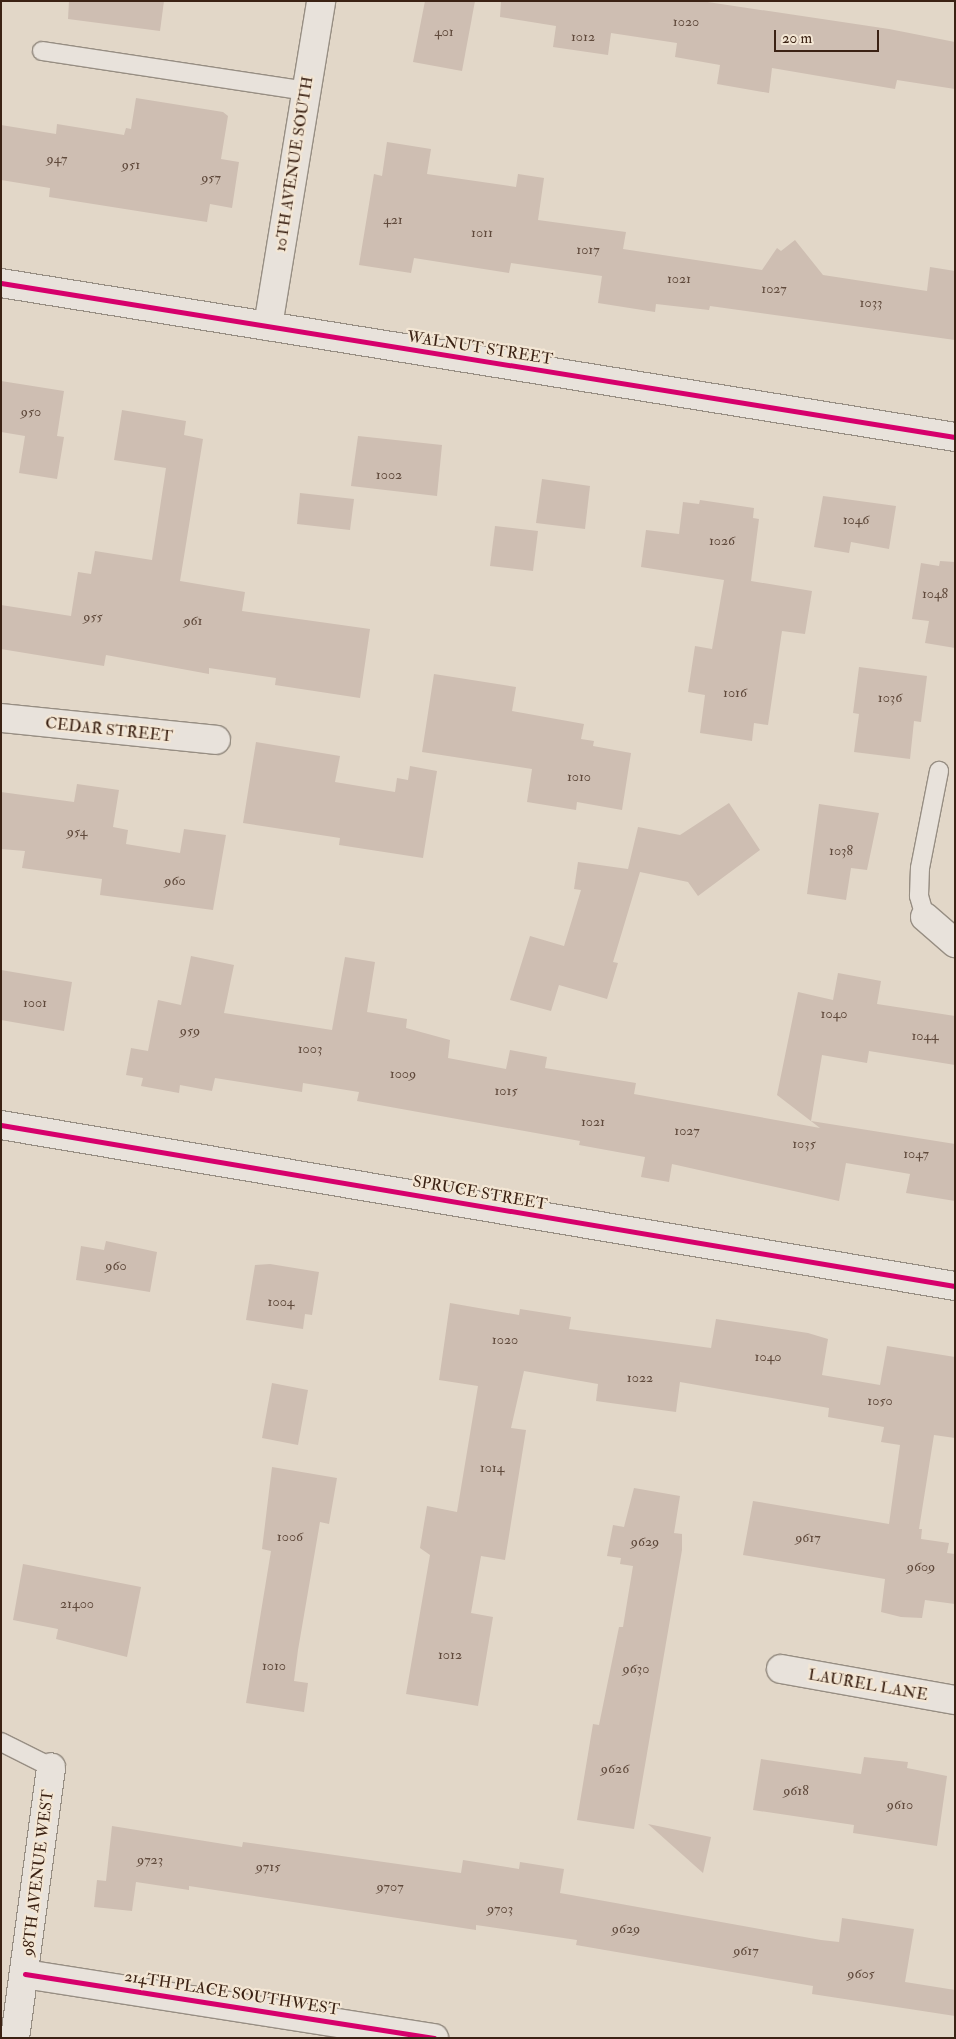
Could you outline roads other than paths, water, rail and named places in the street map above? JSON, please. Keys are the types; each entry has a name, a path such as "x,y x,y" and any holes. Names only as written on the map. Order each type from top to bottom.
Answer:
{"street":[{"name":"10TH AVENUE SOUTH","path":"268,326 321,1"},
{"name":"WALNUT STREET","path":"1,283 955,437"},
{"name":"CEDAR STREET","path":"1,718 216,740"},
{"path":"925,917 955,943"},
{"name":"SPRUCE STREET","path":"1,1125 955,1286"},
{"name":"LAUREL LANE","path":"781,1669 955,1700"},
{"name":"98TH AVENUE WEST","path":"15,2038 51,1767"},
{"name":"214TH PLACE SOUTHWEST","path":"25,1974 434,2038"}],"lane":[{"path":"42,51 306,91"},
{"path":"925,917 919,896 920,868 939,771"},
{"path":"1,1742 51,1767"}]}
